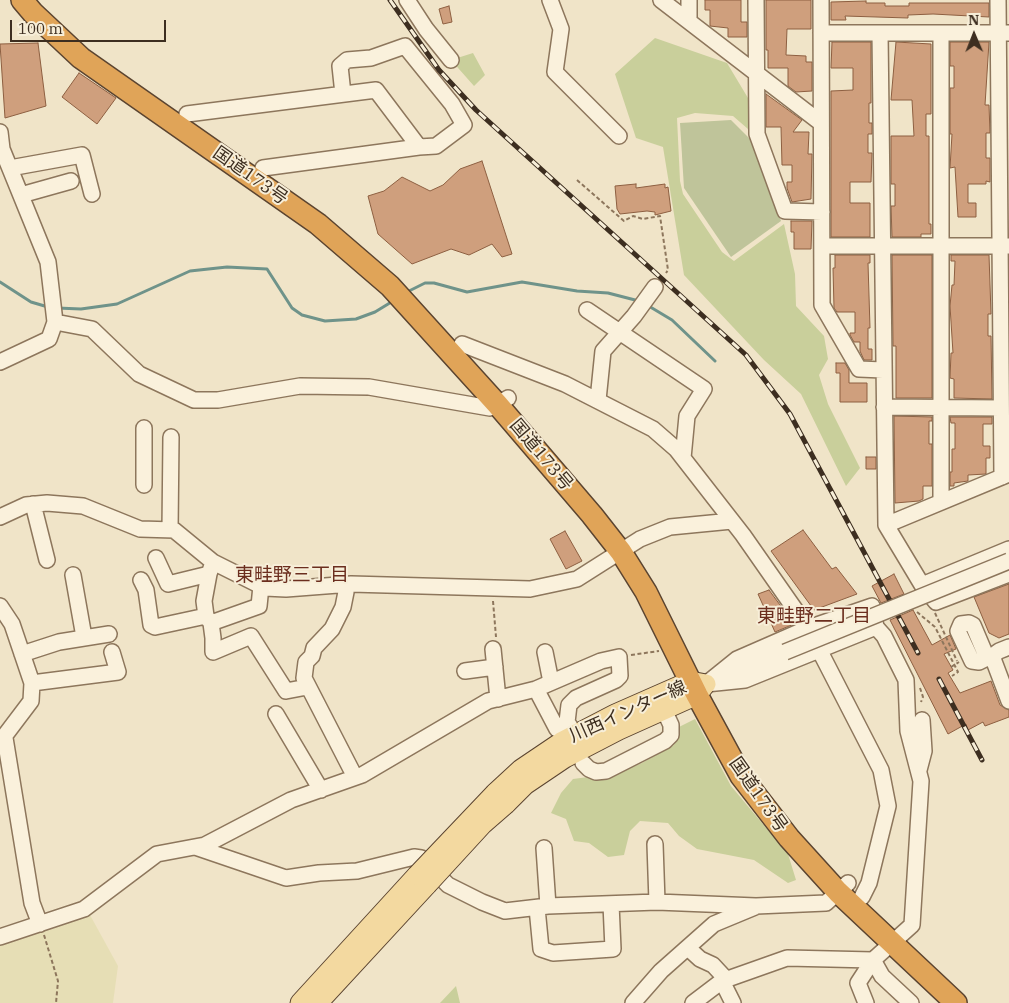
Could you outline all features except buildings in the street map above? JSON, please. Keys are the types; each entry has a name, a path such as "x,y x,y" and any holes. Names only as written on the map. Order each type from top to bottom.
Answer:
{"highway":[{"name":"国道173号","path":"22,0 33,13 81,58 318,224 390,286 503,401"},
{"name":"国道173号","path":"40,0 92,49 263,168 349,232 400,278 462,344 503,401 627,549 668,603 698,687"},
{"name":"国道173号","path":"627,549 674,649 698,687 720,712 776,802 849,891 956,1003"},
{"name":"国道173号","path":"894,939 973,1003"}],"main road":[{"name":"川西インター線","path":"501,798 525,785 564,758 664,710 698,687"},
{"name":"川西インター線","path":"300,1003 422,880 483,824 522,769 576,735 615,714 698,687"},
{"name":"川西インター線","path":"318,1003 422,880"}],"street":[{"path":"407,0 426,30 451,60"},
{"path":"550,0 561,29 555,72 619,136"},
{"path":"661,0 821,123"},
{"path":"689,0 689,20"},
{"path":"756,0 756,134 784,211 822,212"},
{"path":"821,0 822,305 859,369 883,370"},
{"path":"886,525 1005,475 1001,408 1005,246 1004,33 998,0"},
{"path":"821,33 1004,33"},
{"path":"880,33 886,525 922,585 934,601 938,602 1009,574"},
{"path":"940,33 941,501"},
{"path":"263,168 436,146 464,125 452,104 405,46 371,58 346,60 340,66 343,94"},
{"path":"187,114 376,90 418,147"},
{"path":"0,132 2,149 48,262 55,322 49,340 0,362"},
{"path":"10,168 82,155 92,194"},
{"path":"21,195 71,181"},
{"path":"822,246 1005,246"},
{"path":"598,400 603,351 620,333 655,287"},
{"path":"587,310 704,388 687,416 683,458"},
{"path":"55,322 92,329 139,374 194,400 218,400 300,386 343,386 369,387 490,408 503,401"},
{"path":"195,847 286,878 320,873 357,871 414,857 421,858 448,884 482,902 505,911 543,907 657,902 756,906 826,904 849,891 869,883 888,806 881,770 808,628 732,521 683,458 653,428 565,384 462,344"},
{"path":"884,408 1001,408"},
{"path":"144,428 144,481 170,477"},
{"path":"170,530 171,437"},
{"path":"0,517 33,504 83,506 140,529 174,530 211,568 265,588 286,589 344,584 530,589 577,579 640,539 670,527 732,521"},
{"path":"33,504 47,560"},
{"path":"922,585 1009,550"},
{"path":"156,558 168,584 211,568"},
{"path":"698,687 1009,561"},
{"path":"211,568 204,601 213,652 251,636 286,692 307,687"},
{"path":"73,575 84,637"},
{"path":"141,580 146,590 151,625 155,627 208,619 259,606 261,586"},
{"path":"344,584 344,607 332,629 314,648 312,656 306,662 304,678 355,777"},
{"path":"0,606 12,624 32,683 31,702 3,740 32,903 40,924"},
{"path":"698,687 736,659 808,628 872,606 876,627 884,636 906,680 908,731 919,770"},
{"path":"1009,647 990,657 975,662 963,661 958,631 961,624 973,625 990,657 1009,701"},
{"path":"698,687 745,680 876,627"},
{"path":"22,654 59,642 109,634"},
{"path":"493,649 498,698"},
{"path":"32,683 118,672 112,652"},
{"path":"546,652 551,682"},
{"path":"0,937 84,909 157,854 205,846 291,800 355,777 488,701 536,689 601,661 619,657 620,676 616,680 576,698 569,705 568,722 576,735"},
{"path":"465,671 495,667"},
{"path":"536,689 557,729"},
{"path":"583,763 589,769 596,772 606,771 665,741 670,735 671,725 664,710"},
{"path":"276,714 321,790"},
{"path":"866,1003 858,983 873,960 894,939 912,925 919,814 919,770 924,751 922,720"},
{"path":"655,844 657,902"},
{"path":"544,848 541,949 553,953 613,948 611,904"},
{"path":"632,1003 661,971 714,924 756,906"},
{"path":"688,948 700,959 713,965 724,980 733,1003"},
{"path":"693,1003 724,980 787,958 873,960"},
{"path":"873,960 882,976 911,1003"}],"path":[{"path":"577,180 624,221 633,216 643,219 660,216 668,270 666,273"},
{"path":"492,588 496,648 493,649"},
{"path":"914,609 935,628 952,666 958,672"},
{"path":"934,609 954,658 963,661"},
{"path":"619,657 674,649"},
{"path":"952,666 963,661"},
{"path":"952,676 958,672 963,661"},
{"path":"40,924 58,981 56,1003"}],"shaded area":[{"path":"90,915 118,966 113,1003 0,1003 0,942"}],"green space":[{"path":"655,38 727,63 748,98 754,128 748,129 733,116 695,113 677,118 680,181 683,194 722,252 734,261 784,224 795,274 796,306 824,336 828,359 819,375 828,404 860,468 846,486 801,394 764,360 684,275 663,147 636,138 615,74"},
{"path":"473,53 485,75 474,86 451,60"},
{"path":"731,120 756,145 781,221 731,257 684,188 680,123"},
{"path":"695,719 731,786 788,854 796,880 788,883 754,860 697,849 679,836 668,823 640,821 630,831 624,855 608,857 589,843 574,841 566,819 551,813 561,793 573,779 618,773 642,763 674,745 679,727"},
{"path":"456,986 460,1003 440,1003"}],"waterway":[{"path":"57,308 81,309 117,304 190,271 227,267 267,269 292,308 302,315 325,321 356,319 375,312 393,301"},
{"path":"0,282 31,302 48,307"},
{"path":"407,292 425,283 434,283 467,292 522,282 577,291 608,293 639,301"},
{"path":"647,305 672,320 715,361"}],"railway":[{"path":"390,0 439,70 476,110 746,355 790,414 918,653"},
{"path":"939,679 982,760"}],"district":[{"name":"東畦野三丁目","path":"292,576"},
{"name":"東畦野二丁目","path":"814,617"}]}
